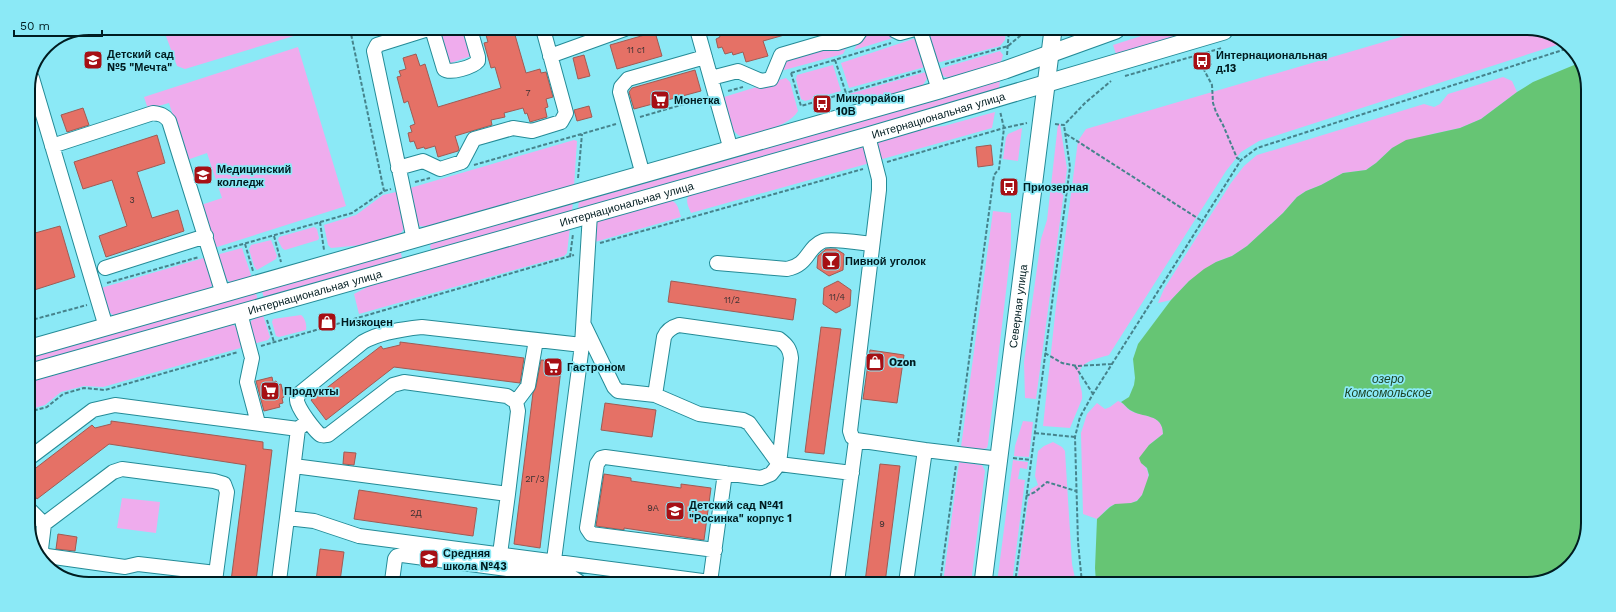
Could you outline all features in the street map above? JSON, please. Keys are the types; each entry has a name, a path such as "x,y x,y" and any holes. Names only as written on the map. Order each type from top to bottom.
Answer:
{"main road":[{"name":"Северная улица","path":"984,577 1052,35"},
{"name":"Интернациональная улица","path":"35,348 939,90 1005,70 1102,35"},
{"name":"Интернациональная улица","path":"35,371 868,136 1207,35"},
{"path":"414,240 420,262"}],"street":[{"path":"402,35 377,45 374,50 414,240"},
{"path":"434,35 444,69 451,72 475,64 478,61 472,35"},
{"path":"398,168 423,161 440,169 462,162 474,139 513,128 532,132 561,122 566,113 545,35"},
{"path":"550,56 608,35"},
{"path":"699,35 731,150"},
{"path":"711,78 738,71 761,81 771,79 781,55 822,43 837,43 856,37 857,35"},
{"path":"922,35 939,90"},
{"path":"643,175 620,92 623,83 628,79 705,57"},
{"path":"35,88 106,327"},
{"path":"52,146 153,113 161,114 169,121 223,294"},
{"path":"868,136 880,183 850,431 852,437 856,440 925,450 1000,457"},
{"path":"554,560 582,346 590,214"},
{"path":"105,268 206,236"},
{"path":"717,263 787,269 796,268 805,260 814,246 823,241 872,244"},
{"path":"240,313 252,358 247,382 258,423"},
{"path":"583,324 614,387 618,391 655,395 699,414 742,420 749,423 779,464 852,473"},
{"path":"655,395 664,337 673,327 680,325 780,340 790,349 791,358 779,464 771,474 761,478 605,457 601,458 597,464 587,528 588,532 594,535 715,550"},
{"path":"280,577 294,466 303,425 296,400 299,394 363,342 373,337 422,327 582,346"},
{"path":"516,402 528,386 536,340"},
{"path":"35,454 93,410 115,405 258,423 303,425 322,435 328,435 393,385 404,382 507,396 516,402 518,411 500,554"},
{"path":"838,577 856,440"},
{"path":"907,577 925,450"},
{"path":"294,466 508,494"},
{"path":"41,548 44,524 118,470 122,469 214,480 224,484 227,492 216,577 138,564 125,567 46,555"},
{"path":"711,577 725,473"},
{"path":"35,515 44,524"},
{"path":"287,518 314,521 359,536 554,560 675,577"},
{"path":"393,577 395,559 397,556 402,555 566,577"}],"path":[{"path":"351,35 384,191"},
{"path":"893,36 834,60 791,73 801,106 1008,46 1021,35"},
{"path":"1081,577 1078,542 1075,437 1080,417 1241,160 1256,148 1564,50"},
{"path":"1208,52 1211,64 1202,66 1212,85 1213,103 1237,158 1241,160"},
{"path":"834,60 846,93"},
{"path":"1064,125 1084,103 1109,81 1114,80"},
{"path":"468,167 761,81"},
{"path":"35,410 47,407 63,394 84,388 105,390 579,254 581,249 1021,123 1042,122 1064,125"},
{"path":"1016,577 1070,167 1064,125"},
{"path":"941,577 994,175 999,169 1004,128"},
{"path":"1066,134 1202,221"},
{"path":"35,319 86,306 100,286 352,213 384,191 431,178"},
{"path":"318,252 325,249 320,222"},
{"path":"274,236 281,262 276,264"},
{"path":"1045,353 1062,363 1074,366 1112,364"},
{"path":"1074,366 1093,394"},
{"path":"1035,433 1075,437"},
{"path":"1000,457 1031,460"},
{"path":"1026,496 1035,492 1047,482 1076,491"}],"shaded area":[{"path":"166,35 297,35 185,69 177,66"},
{"path":"440,35 465,35 471,56 448,64"},
{"path":"862,35 890,35 893,38 854,50"},
{"path":"927,35 1006,35 1005,40 1000,46 937,63"},
{"path":"1144,35 1182,35 1116,54 1113,45"},
{"path":"1407,35 1527,35 1544,38 1558,45 1259,141 1241,152 1226,171 1109,355 1088,362 1081,369 1079,380 1082,391 1082,399 1070,428 1043,426 1056,306 1078,141 1086,129"},
{"path":"916,38 925,67 849,88 841,63"},
{"path":"849,43 843,54 777,72 783,58"},
{"path":"298,47 346,206 214,248 201,205 222,198 207,153 187,160 169,103 148,109 144,97"},
{"path":"1000,51 1003,55 1001,62 948,78 941,75 939,69"},
{"path":"833,65 841,91 805,101 801,99 796,79 797,75"},
{"path":"926,72 928,77 923,85 882,97 851,100 849,94"},
{"path":"1503,77 1512,81 1517,92 1481,119 1460,128 1432,134 1392,148 1366,170 1343,173 1306,191 1297,197 1283,213 1247,246 1232,256 1216,262 1189,281 1171,300 1158,303 1164,289 1231,183 1244,166 1257,155 1424,104 1434,107 1440,104 1448,94"},
{"path":"786,78 790,82 798,111 794,116 788,121 765,131 743,137 738,135 731,126 724,97"},
{"path":"1000,80 999,89 578,209 579,200"},
{"path":"995,112 992,128 879,160 877,143 880,139 915,129 944,126"},
{"path":"1058,124 1060,124 1067,169 1036,399 1025,398 1024,362 1041,239 1047,220"},
{"path":"1022,128 1018,161 1003,159 1008,134"},
{"path":"574,140 577,141 574,186 429,227 419,226 416,220 410,188"},
{"path":"856,146 863,147 867,152 870,163 691,213 687,203 691,193"},
{"path":"396,192 404,224 404,229 401,233 362,245 331,248 328,245 324,225 356,215 383,195"},
{"path":"668,200 676,203 681,217 595,242 595,226 598,221"},
{"path":"573,202 572,211 435,250 431,249 430,246 433,242"},
{"path":"993,211 1011,213 1011,249 988,444 987,448 983,449 961,447"},
{"path":"314,227 317,229 318,240 285,250 282,248 278,240 279,237"},
{"path":"570,227 567,253 564,256 359,314 354,294 375,283"},
{"path":"271,240 277,256 276,259 257,270 254,266 249,249 251,245"},
{"path":"242,248 252,278 231,283 223,276 216,255"},
{"path":"397,252 401,253 402,259 264,298 262,291"},
{"path":"207,257 214,284 208,289 115,316 107,308 101,288"},
{"path":"256,293 258,301 35,363 35,356"},
{"path":"263,315 270,337 268,340 253,344 249,324 252,320"},
{"path":"301,315 304,318 306,330 279,337 276,336 272,322 273,319"},
{"path":"230,324 234,325 238,330 244,347 103,387 84,386 61,392 45,405 35,408 35,380"},
{"path":"1118,401 1131,411 1152,417 1160,423 1163,434 1149,445 1141,463 1148,471 1148,476 1147,484 1139,499 1127,504 1117,504 1111,506 1097,519 1083,514 1081,433 1087,414 1097,403 1105,409"},
{"path":"1023,421 1033,422 1029,457 1014,456 1015,446"},
{"path":"1053,442 1062,447 1065,451 1072,564 1075,577 1018,577 1028,500 1031,489 1038,485 1035,476 1038,451 1044,446"},
{"path":"1013,460 1028,462 1027,469 1020,468 1018,479 1025,480 1013,577 998,577"},
{"path":"959,462 982,465 985,471 972,577 944,577"},
{"path":"122,498 160,502 156,533 117,528"}],"water":[{"name":"озеро Комсомольское","path":"1575,65 1581,86 1581,523 1578,540 1572,553 1565,561 1554,570 1534,577 1096,577 1097,519 1115,504 1137,501 1142,495 1149,475 1147,468 1141,463 1139,458 1149,445 1163,434 1162,427 1156,419 1135,412 1121,402 1129,397 1134,385 1135,378 1133,359 1138,344 1171,300 1189,281 1204,269 1216,262 1232,256 1247,246 1283,213 1297,197 1306,191 1343,173 1366,170 1392,148 1406,140 1460,128 1481,119 1533,82"}],"building":[{"path":"486,35 515,35 526,73 540,69 541,73 546,72 553,97 546,99 548,107 545,108 547,117 530,122 527,113 525,114 523,108 504,113 505,117 491,120 492,125 455,136 459,149 458,151 438,157 435,146 425,149 424,147 417,149 414,141 410,142 408,133 412,132 410,126 415,124 408,101 404,103 397,77 401,76 399,71 406,69 403,58 416,54 420,66 425,64 438,107 501,88 495,67 491,68 484,43 488,42"},
{"path":"645,35 656,35 662,56 617,69 610,45"},
{"path":"719,35 784,35 763,41 768,56 746,62 743,52 733,55 732,52 725,54 722,47 718,48 716,39 720,37"},
{"path":"584,55 590,76 578,79 573,58"},
{"path":"695,70 701,91 634,109 629,92 632,88"},
{"path":"589,106 592,117 577,121 574,110"},
{"path":"83,108 89,125 67,132 61,115"},
{"path":"157,135 165,163 137,172 152,218 178,210 184,231 106,257 99,236 127,226 112,180 83,189 74,162"},
{"path":"991,145 993,165 978,167 976,147"},
{"path":"60,226 75,277 35,290 35,233"},
{"name":"Пивной уголок","path":"826,249 836,249 844,254 843,270 829,276 817,268 818,256"},
{"path":"671,281 796,299 793,320 668,302"},
{"path":"838,281 851,290 850,306 836,313 823,304 824,288"},
{"path":"821,327 841,329 824,454 805,452"},
{"path":"400,342 524,358 520,383 394,367 326,420 311,400 381,346 383,349 400,345"},
{"path":"870,350 904,355 897,403 863,399"},
{"path":"541,360 552,361 552,368 561,369 540,548 514,544 533,393 536,387"},
{"name":"Продукты","path":"272,377 273,382 276,381 278,385 281,384 284,397 282,398 283,403 279,404 280,407 264,411 256,381"},
{"path":"605,403 656,410 652,437 601,430"},
{"path":"111,421 263,442 263,449 272,450 256,577 232,577 246,465 109,444 37,499 35,496 35,469 92,425 95,428 111,424"},
{"path":"344,452 356,453 354,465 343,464"},
{"path":"880,464 900,466 886,577 866,577"},
{"path":"604,474 631,478 631,481 681,488 681,484 711,488 704,540 624,528 624,530 596,526"},
{"path":"359,490 477,508 473,536 354,519"},
{"path":"58,534 77,537 75,551 56,549"},
{"path":"320,549 344,552 341,577 316,577"}],"place":[{"name":"Детский сад №5 \"Мечта\"","path":"93,60"},
{"name":"Интернациональная д.13","path":"1202,61"},
{"name":"Монетка","path":"660,100"},
{"name":"Микрорайон 10В","path":"822,104"},
{"name":"Медицинский колледж","path":"203,175"},
{"name":"Приозерная","path":"1009,187"},
{"name":"Пивной уголок","path":"831,261"},
{"name":"Низкоцен","path":"327,322"},
{"name":"Ozon","path":"875,362"},
{"name":"Гастроном","path":"553,367"},
{"name":"Продукты","path":"270,391"},
{"name":"Детский сад №41 \"Росинка\" корпус 1","path":"675,511"},
{"name":"Средняя школа №43","path":"429,559"}]}
